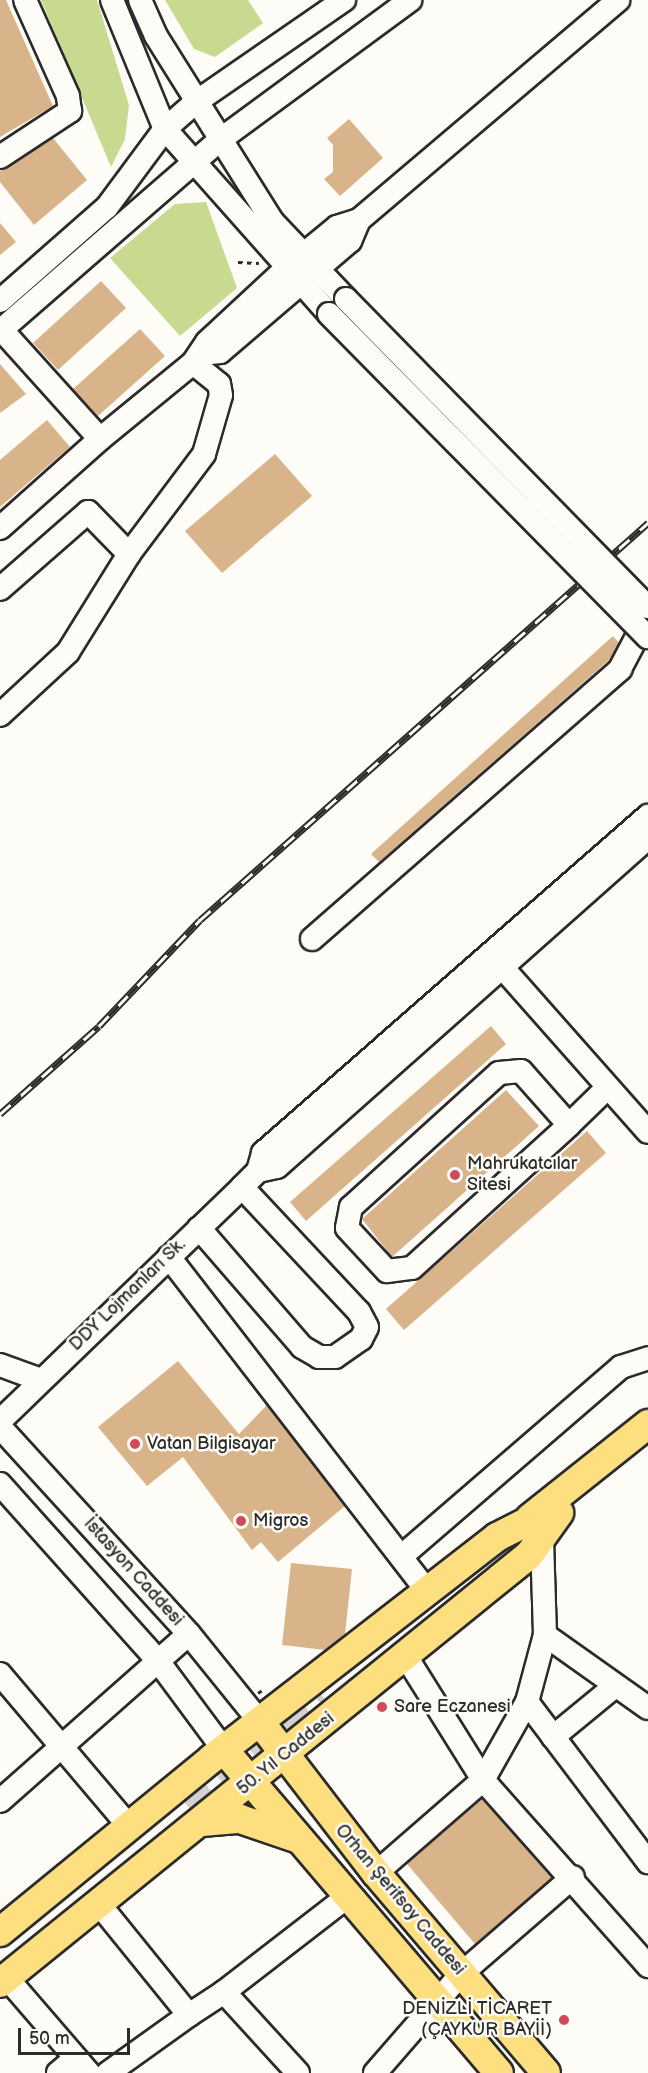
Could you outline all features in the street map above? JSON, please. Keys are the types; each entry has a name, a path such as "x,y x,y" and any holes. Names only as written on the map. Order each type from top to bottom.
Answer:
{"main road":[{"name":"50. Yıl Caddesi","path":"1,1969 193,1811 252,1782 285,1757 405,1655 648,1424"},
{"name":"50. Yıl Caddesi","path":"560,1513 534,1532 323,1700 560,1513 648,1440"},
{"name":"50. Yıl Caddesi","path":"0,1932 224,1750 252,1713 428,1592 497,1537 534,1532"},
{"name":"Orhan Şerifsoy Caddesi","path":"252,1713 376,1873 546,2073"},
{"name":"Orhan Şerifsoy Caddesi","path":"224,1750 348,1896 442,2001 499,2073"},
{"name":"50. Yıl Caddesi","path":"1,1969 99,1904 193,1811"},
{"path":"193,1811 240,1819 302,1840"}],"street":[{"path":"0,157 70,111 68,96 25,0"},
{"path":"112,0 165,129 301,269 648,638"},
{"path":"140,0 196,102 301,269"},
{"path":"0,301 107,207 165,129 196,102 344,0"},
{"path":"100,439 0,330 221,140 410,0"},
{"path":"0,528 100,439 197,358 207,342 301,269 350,241 359,220 618,0"},
{"path":"337,307 648,607"},
{"path":"0,715 68,652 129,554 204,454 220,407 219,384 197,358"},
{"path":"0,589 88,512 129,554"},
{"path":"312,939 620,669 648,616"},
{"path":"250,1179 263,1153 648,816"},
{"path":"250,1179 277,1167 648,838"},
{"path":"502,967 648,1132"},
{"path":"569,1125 521,1071 499,1073 351,1207 348,1228 387,1271 412,1268 569,1125 608,1088"},
{"path":"199,1228 302,1347 319,1357 335,1357 361,1339 367,1327 359,1312 250,1179"},
{"name":"DDY Lojmanları Sk.","path":"0,1421 250,1179"},
{"path":"169,1257 403,1555 428,1592"},
{"path":"403,1555 621,1367 648,1358"},
{"path":"0,1365 41,1380"},
{"name":"İstasyon Caddesi","path":"0,1427 189,1634 252,1713"},
{"path":"0,1484 159,1661 224,1750"},
{"path":"376,1873 483,1780 527,1702 546,1635 534,1532"},
{"path":"0,1801 189,1634"},
{"path":"546,1635 648,1708"},
{"path":"405,1655 483,1780 573,1877 648,1966"},
{"path":"0,1674 129,1826"},
{"path":"553,1737 615,1686"},
{"path":"527,1702 647,1857"},
{"path":"375,2073 442,2001 461,1974 573,1877"},
{"path":"108,2073 225,1992 348,1896"},
{"path":"99,1904 189,2015"},
{"path":"1,1969 83,2066 58,2073"},
{"path":"225,1992 298,2073"}],"path":[{"path":"252,1713 264,1689"}],"green space":[{"path":"41,0 97,0 129,105 125,139 111,167"},
{"path":"165,0 248,0 263,23 215,57 194,49"},
{"path":"206,202 237,288 180,336 110,258 175,204"}],"building":[{"path":"0,0 6,0 53,106 0,137"},
{"path":"349,119 383,158 340,196 324,179 333,172 333,145 327,138"},
{"path":"53,138 87,180 34,225 0,182 0,171"},
{"path":"0,223 16,242 0,255"},
{"path":"101,281 126,308 58,370 33,343"},
{"path":"140,329 165,356 98,416 73,389"},
{"path":"0,364 26,394 0,413"},
{"path":"47,420 70,447 0,507 0,460"},
{"path":"275,454 312,496 222,573 185,531"},
{"path":"613,636 619,643 609,660 379,862 371,854"},
{"path":"491,1026 506,1044 306,1221 290,1202"},
{"path":"506,1090 539,1126 392,1257 362,1219"},
{"path":"587,1131 606,1153 404,1330 386,1309"},
{"path":"178,1361 239,1434 267,1405 345,1506 278,1562 261,1542 252,1550 183,1457 147,1486 98,1427"},
{"path":"291,1563 352,1569 345,1634 325,1650 282,1645"},
{"path":"482,1799 552,1878 475,1944 407,1864"}],"tunnel":[{"path":"185,1803 320,1694"}],"railway":[{"path":"0,1114 99,1026 200,920 648,523"}],"place":[{"name":"Mahrukatcılar Sitesi","path":"455,1175"},
{"name":"Vatan Bilgisayar","path":"135,1444"},
{"name":"Migros","path":"241,1521"},
{"name":"Sare Eczanesi","path":"382,1707"},
{"name":"DENİZLİ TİCARET (ÇAYKUR BAYİİ)","path":"564,2020"}]}
